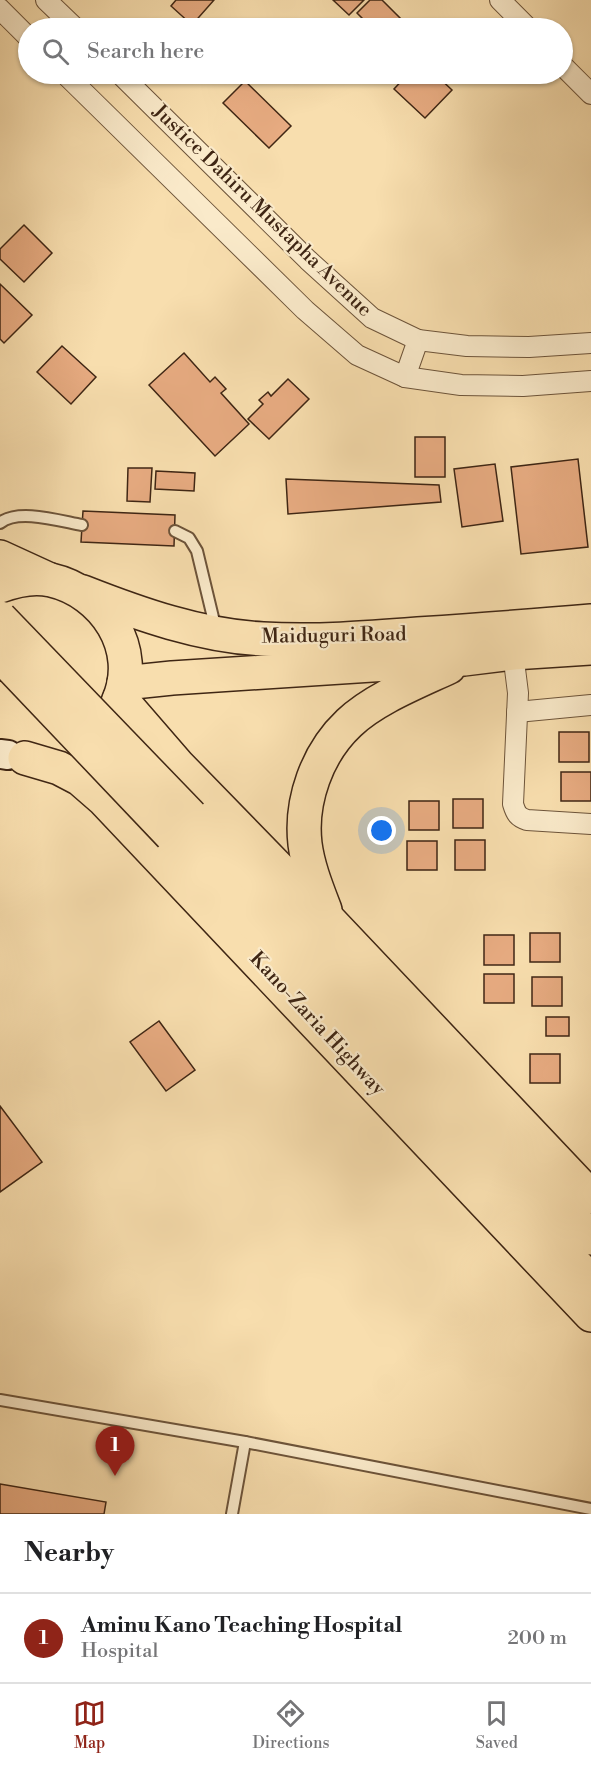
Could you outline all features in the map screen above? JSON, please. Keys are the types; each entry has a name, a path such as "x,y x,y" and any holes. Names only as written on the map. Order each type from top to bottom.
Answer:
{"highway":[{"name":"Maiduguri Road","path":"0,556 49,579 131,611 217,633 261,639 312,640 591,621"},
{"path":"0,586 20,579 49,579"},
{"path":"8,755 49,758 72,750 93,737 109,720 122,691 125,659 118,633 103,610 82,592"},
{"path":"0,618 181,826 591,1281"},
{"name":"Maiduguri Road","path":"122,691 172,678 464,659 591,648"},
{"path":"0,655 181,826 448,1085 591,1238"},
{"path":"327,918 305,844 306,807 309,789 318,765 331,744 349,723 374,705 464,659"},
{"path":"122,691 178,765 327,918 591,1197"},
{"name":"Kano-Zaria Highway","path":"8,755 59,768 80,779 103,799 591,1315"}],"street":[{"path":"46,0 65,18"},
{"path":"500,0 518,18"},
{"path":"0,9 18,27"},
{"path":"573,76 591,94"},
{"path":"75,84 305,310 357,355 405,377 461,385 523,386 591,381"},
{"name":"Justice Dahiru Mustapha Avenue","path":"130,84 308,260 372,318 418,340 467,346 529,347 591,343"},
{"path":"405,377 418,340"},
{"path":"513,653 518,693 513,804 515,812 519,817 528,820 591,824"},
{"path":"517,712 591,705"}],"lane":[{"path":"0,523 19,516 29,516 82,525"},
{"path":"175,531 189,538 197,551 217,633"},
{"path":"0,1400 245,1442 591,1509"},
{"path":"232,1514 245,1442"}],"building":[{"path":"176,0 214,0 198,18 184,18 171,6"},
{"path":"333,0 364,0 349,15"},
{"path":"370,0 382,0 400,18 362,18 357,13"},
{"path":"242,84 248,84 291,126 269,148 223,103"},
{"path":"399,84 446,84 452,90 425,118 394,89"},
{"path":"24,225 52,253 24,282 0,259 0,249"},
{"path":"0,284 32,315 4,343 0,339"},
{"path":"62,346 96,377 71,404 37,372"},
{"path":"184,353 210,382 215,377 226,389 221,393 249,424 215,456 149,385"},
{"path":"288,379 309,399 269,439 248,419 263,404 259,400 268,392 271,396"},
{"path":"415,437 445,437 445,477 415,477"},
{"path":"578,459 588,547 521,554 511,467"},
{"path":"495,464 503,521 462,527 454,469"},
{"path":"128,468 152,468 150,502 127,501"},
{"path":"156,471 195,473 194,491 155,489"},
{"path":"286,479 439,485 441,502 288,514"},
{"path":"83,511 175,515 174,546 81,542"},
{"path":"559,732 589,732 589,762 559,762"},
{"path":"561,772 591,772 591,801 561,801"},
{"path":"453,799 483,799 483,828 453,828"},
{"path":"409,801 439,801 439,830 409,830"},
{"path":"455,840 485,840 485,870 455,870"},
{"path":"407,841 437,841 437,870 407,870"},
{"path":"530,933 560,933 560,962 530,962"},
{"path":"484,935 514,935 514,965 484,965"},
{"path":"484,974 514,974 514,1003 484,1003"},
{"path":"532,977 562,977 562,1006 532,1006"},
{"path":"546,1017 569,1017 569,1036 546,1036"},
{"path":"159,1021 195,1070 166,1091 130,1042"},
{"path":"530,1054 560,1054 560,1083 530,1083"},
{"path":"0,1106 42,1162 0,1192"},
{"path":"0,1484 106,1502 104,1514 0,1514"}],"place":[{"name":"Aminu Kano Teaching Hospital","path":"115,1476"}]}
